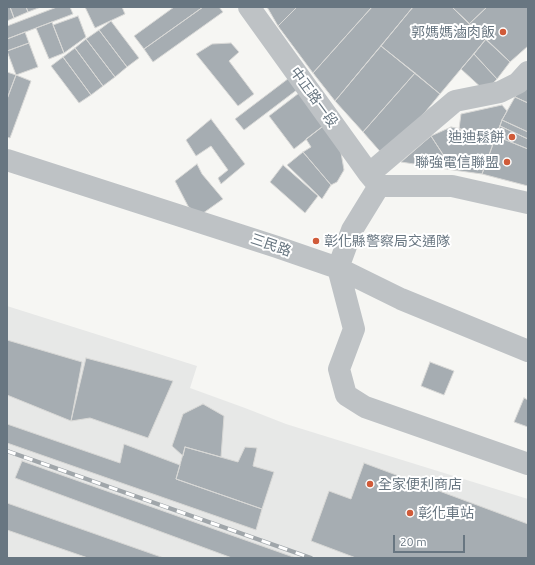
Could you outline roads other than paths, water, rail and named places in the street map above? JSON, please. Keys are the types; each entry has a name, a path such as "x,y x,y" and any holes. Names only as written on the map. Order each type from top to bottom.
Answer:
{"street":[{"name":"中正路一段","path":"249,7 374,180"},
{"path":"528,72 518,83 500,92 455,102 374,180 352,230 338,268 354,329 339,369 346,394 365,407 528,464"},
{"name":"三民路","path":"7,160 338,268 401,299 528,351"},
{"path":"374,180 452,186 528,202"}],"railway":[{"path":"7,451 311,558"}],"place":[{"name":"郭媽媽滷肉飯","path":"503,32"},
{"name":"迪迪鬆餅","path":"512,137"},
{"name":"聯強電信聯盟","path":"507,162"},
{"name":"彰化縣警察局交通隊","path":"316,241"},
{"name":"全家便利商店","path":"370,484"},
{"name":"彰化車站","path":"410,513"}]}
